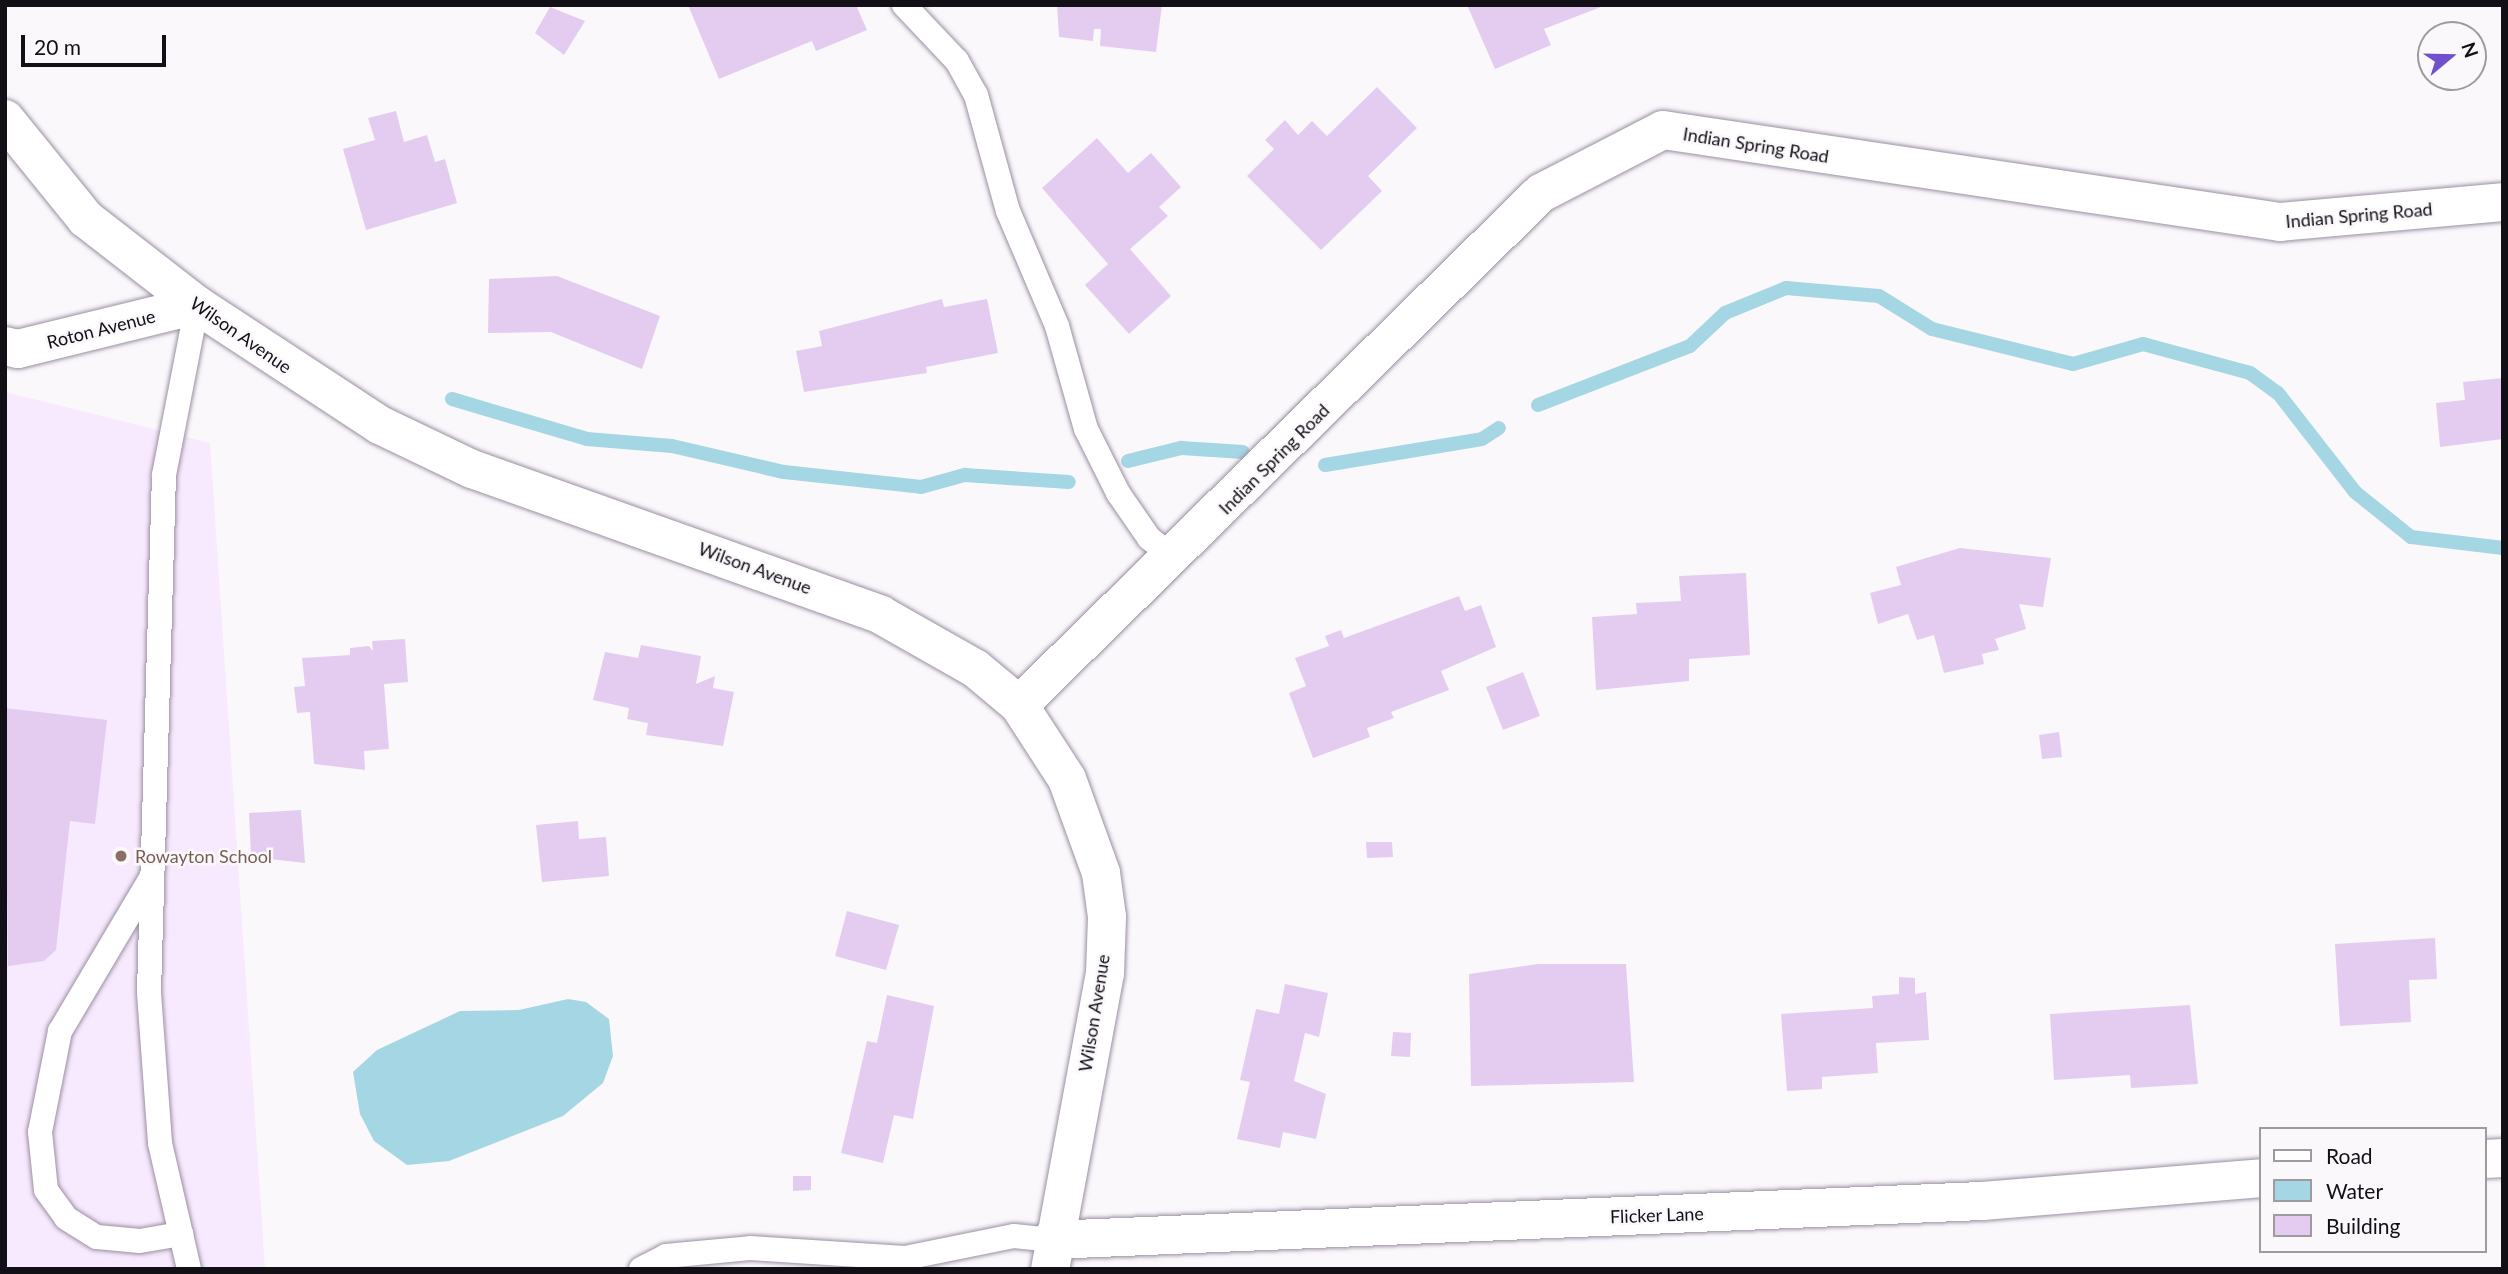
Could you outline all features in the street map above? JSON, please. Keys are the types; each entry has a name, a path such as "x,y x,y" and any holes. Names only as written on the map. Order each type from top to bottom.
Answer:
{"street":[{"name":"Wilson Avenue","path":"5,119 86,219 197,305 380,425 472,469 881,615 976,669 1019,705 1067,779 1101,873 1107,917 1105,973 1051,1254"},
{"name":"Indian Spring Road","path":"1019,705 1175,559 1541,193 1663,130 2280,222 2503,202"},
{"name":"Roton Avenue","path":"5,346 18,349 197,305"},
{"name":"Flicker Lane","path":"1051,1254 1983,1201 2260,1178"}],"lane":[{"path":"905,5 957,61 976,95 1008,211 1057,326 1086,429 1118,493 1149,538 1175,559"},
{"path":"189,1269 160,1143 149,992 164,475 197,305"},
{"path":"154,875 60,1031 40,1132 46,1190 66,1218 97,1237 139,1241 181,1234"},
{"path":"641,1269 666,1256 750,1248 905,1258 1014,1236 1051,1254"}],"shaded area":[{"name":"Rowayton School","path":"5,392 210,443 265,1269 5,1269"}],"water":[{"path":"568,999 586,1002 609,1019 613,1056 603,1083 563,1116 449,1161 407,1165 374,1141 360,1114 353,1072 377,1050 460,1011 519,1010"}],"building":[{"path":"688,5 856,5 867,30 816,51 812,41 719,79"},
{"path":"1057,5 1162,5 1156,52 1100,46 1101,29 1094,29 1093,41 1059,37"},
{"path":"1467,5 1606,5 1544,29 1551,45 1495,69"},
{"path":"550,7 585,21 564,55 535,33"},
{"path":"1377,87 1417,128 1368,176 1382,191 1321,250 1247,176 1274,149 1265,140 1285,120 1298,135 1312,121 1327,136"},
{"path":"396,111 404,142 427,135 435,162 445,159 457,203 366,230 343,149 375,140 368,118"},
{"path":"1097,138 1128,173 1151,153 1181,187 1159,207 1168,216 1130,249 1171,296 1129,334 1085,285 1108,264 1042,188"},
{"path":"557,276 660,316 642,369 551,332 488,333 489,279"},
{"path":"942,299 944,307 987,299 998,353 926,367 927,373 804,392 796,351 822,346 819,331"},
{"path":"2503,378 2503,439 2440,447 2436,403 2465,400 2463,382"},
{"path":"1960,548 2051,558 2043,607 2019,604 2026,629 1995,639 1999,650 1982,654 1984,664 1944,673 1934,635 1917,640 1908,614 1878,624 1870,593 1901,585 1896,567"},
{"path":"1746,573 1750,655 1689,659 1689,681 1596,690 1592,617 1637,614 1636,603 1681,601 1679,576"},
{"path":"1459,596 1465,611 1481,605 1496,647 1441,671 1449,690 1391,712 1394,718 1367,728 1370,737 1313,758 1289,693 1306,686 1295,658 1329,646 1325,636 1341,630 1344,638"},
{"path":"405,639 408,682 384,684 389,749 364,751 365,770 314,764 310,712 297,713 294,687 305,686 302,658 350,655 350,648 369,646 373,651 372,641"},
{"path":"641,645 701,656 696,684 715,676 713,688 734,692 723,746 646,735 648,723 627,719 629,708 593,700 605,652 638,658"},
{"path":"1523,672 1540,716 1503,730 1486,687"},
{"path":"5,708 107,720 95,824 70,821 56,950 44,961 8,966 8,974"},
{"path":"2059,732 2062,757 2042,759 2039,735"},
{"path":"301,810 305,863 251,857 249,813"},
{"path":"578,821 579,839 606,837 609,876 542,882 536,825"},
{"path":"1366,842 1392,842 1393,857 1367,858"},
{"path":"847,911 899,925 886,970 835,956"},
{"path":"2435,938 2437,979 2409,980 2411,1022 2340,1026 2335,944"},
{"path":"1538,964 1626,964 1634,1082 1471,1086 1469,974"},
{"path":"1899,977 1915,978 1915,994 1926,992 1929,1040 1876,1043 1878,1073 1822,1077 1822,1089 1787,1091 1781,1014 1873,1008 1872,996 1899,994"},
{"path":"1285,984 1328,993 1319,1037 1305,1033 1294,1081 1326,1094 1316,1139 1283,1132 1280,1148 1237,1139 1250,1082 1240,1080 1256,1009 1279,1014"},
{"path":"887,995 934,1006 913,1119 894,1115 883,1163 841,1153 867,1041 877,1043"},
{"path":"2190,1005 2198,1084 2131,1088 2130,1075 2054,1080 2050,1014"},
{"path":"1393,1032 1411,1033 1410,1057 1391,1056"},
{"path":"793,1176 811,1176 811,1190 793,1191"}],"waterway":[{"path":"1538,405 1690,346 1725,313 1786,288 1879,296 1932,329 2073,364 2143,344 2250,373 2278,393 2355,492 2411,537 2503,548"},
{"path":"452,399 587,439 672,446 784,472 921,487 965,475 1069,482"},
{"path":"1325,465 1482,439 1499,428"},
{"path":"1128,461 1181,448 1243,452"}],"place":[{"name":"Rowayton School","path":"121,856"}]}
